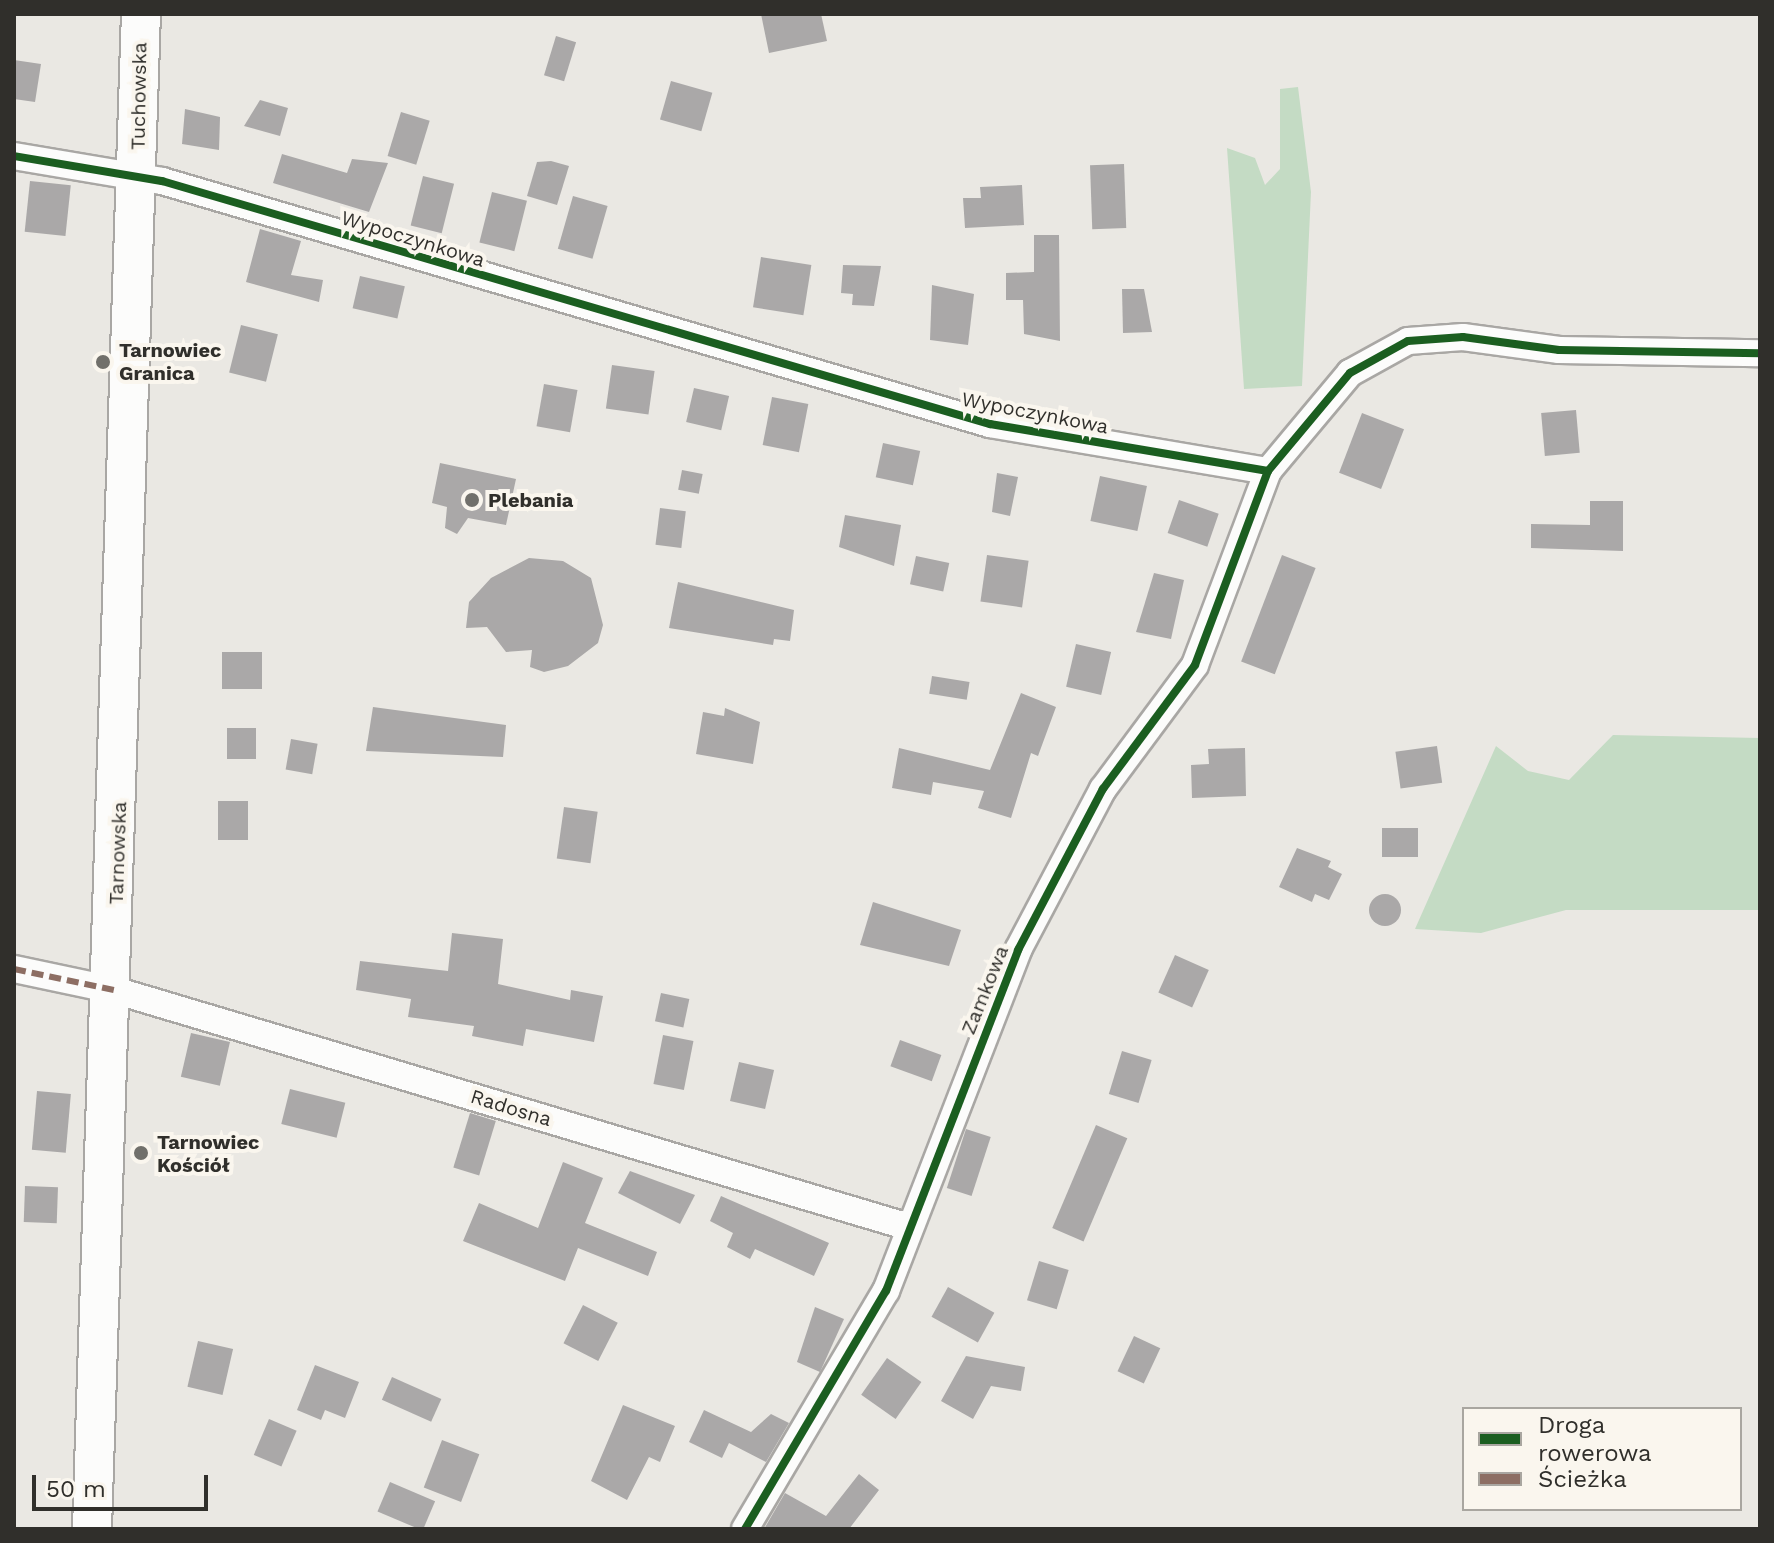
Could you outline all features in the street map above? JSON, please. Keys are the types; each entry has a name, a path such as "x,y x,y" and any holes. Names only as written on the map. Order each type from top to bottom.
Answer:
{"main road":[{"name":"Tuchowska","path":"137,177 141,14"},
{"name":"Tarnowska","path":"92,1529 114,990 137,177"}],"street":[{"name":"Wypoczynkowa","path":"14,156 137,177 990,424 1268,471"},
{"path":"1268,471 1350,373 1408,341 1463,337 1559,350 1760,353"},
{"name":"Zamkowa","path":"745,1529 886,1291 1018,950 1103,789 1195,665 1268,471"},
{"name":"Radosna","path":"14,969 114,990 909,1227"}],"green space":[{"path":"1298,87 1311,192 1302,386 1244,389 1227,148 1255,158 1265,185 1280,169 1280,89"},
{"path":"1613,735 1760,738 1760,910 1566,910 1481,933 1415,929 1496,746 1528,771 1569,780"}],"building":[{"path":"761,14 821,14 827,41 769,53"},
{"path":"556,36 576,42 564,81 544,75"},
{"path":"14,60 41,64 35,102 14,99"},
{"path":"671,81 712,93 701,131 660,119"},
{"path":"260,100 288,108 280,136 244,126"},
{"path":"185,109 220,117 219,150 182,144"},
{"path":"401,112 430,121 416,165 388,156"},
{"path":"282,154 347,173 352,159 388,163 369,212 273,183"},
{"path":"551,161 569,166 557,205 527,196 537,162"},
{"path":"1124,164 1126,228 1092,229 1090,165"},
{"path":"423,176 454,184 442,233 411,225"},
{"path":"30,181 71,185 65,236 25,232"},
{"path":"1022,185 1024,225 965,228 963,198 981,198 980,187"},
{"path":"492,192 527,201 514,251 479,242"},
{"path":"573,196 608,206 592,259 558,249"},
{"path":"260,229 301,241 291,275 323,280 319,302 246,282"},
{"path":"1034,235 1059,235 1060,341 1024,334 1023,300 1006,300 1006,273 1034,272"},
{"path":"761,257 811,265 803,315 753,307"},
{"path":"843,265 881,266 874,306 852,305 853,294 841,293"},
{"path":"360,276 405,286 397,319 353,308"},
{"path":"932,285 974,294 968,345 930,340"},
{"path":"1122,289 1144,289 1152,332 1123,333"},
{"path":"241,325 278,334 266,382 229,373"},
{"path":"612,365 655,371 648,415 606,409"},
{"path":"544,384 577,390 570,432 537,426"},
{"path":"694,388 729,396 721,430 686,422"},
{"path":"772,397 808,404 799,452 763,445"},
{"path":"1576,410 1580,453 1545,456 1541,413"},
{"path":"1362,413 1404,429 1381,489 1339,473"},
{"path":"883,443 920,451 913,485 876,477"},
{"name":"Plebania","path":"440,463 516,479 506,525 468,518 457,534 445,528 447,507 432,503"},
{"path":"682,470 703,474 699,494 678,490"},
{"path":"997,473 1018,477 1010,516 992,512"},
{"path":"1100,476 1147,486 1137,531 1090,521"},
{"path":"1179,500 1219,514 1207,547 1168,533"},
{"path":"1590,501 1623,501 1623,551 1531,548 1531,524 1590,525"},
{"path":"660,508 686,511 681,548 655,545"},
{"path":"845,515 901,525 894,566 839,547"},
{"path":"987,555 1029,561 1022,607 980,602"},
{"path":"1282,555 1316,568 1275,674 1241,661"},
{"path":"916,556 949,563 943,591 910,584"},
{"path":"529,558 563,561 591,578 603,625 598,643 568,666 544,672 530,667 532,650 506,652 487,627 466,628 469,602 491,578"},
{"path":"1154,573 1184,580 1171,639 1136,632"},
{"path":"678,582 794,610 790,641 774,639 773,645 669,628"},
{"path":"1076,644 1111,652 1101,695 1066,687"},
{"path":"222,652 262,652 262,689 222,689"},
{"path":"932,676 970,682 967,700 929,694"},
{"path":"1021,693 1056,707 1038,756 1031,753 1011,818 978,808 984,791 933,782 931,795 892,788 899,748 990,770"},
{"path":"373,707 506,725 503,757 366,751"},
{"path":"725,708 760,722 753,764 696,754 703,712 724,716"},
{"path":"227,728 256,728 256,759 227,759"},
{"path":"291,739 318,744 312,774 286,770"},
{"path":"1437,746 1442,783 1401,788 1395,752"},
{"path":"1245,748 1246,796 1192,798 1191,765 1209,764 1208,749"},
{"path":"218,801 248,801 248,840 218,840"},
{"path":"564,807 598,812 590,863 557,858"},
{"path":"1382,828 1418,828 1418,857 1382,857"},
{"path":"1297,848 1331,861 1328,867 1342,874 1329,900 1315,894 1312,902 1279,887"},
{"path":"1385,894 1396,899 1401,910 1396,921 1385,926 1374,921 1369,910 1374,899"},
{"path":"873,902 961,930 949,966 860,945"},
{"path":"452,933 503,939 498,984 570,1000 571,990 603,996 594,1042 526,1029 523,1046 472,1036 474,1026 408,1017 411,999 356,990 360,961 448,971"},
{"path":"1175,955 1209,970 1192,1008 1158,992"},
{"path":"661,993 689,999 683,1027 655,1021"},
{"path":"191,1033 230,1042 220,1086 181,1077"},
{"path":"663,1035 693,1041 684,1090 653,1084"},
{"path":"900,1040 941,1055 932,1081 890,1066"},
{"path":"1122,1051 1152,1060 1138,1103 1109,1094"},
{"path":"739,1062 774,1070 765,1109 730,1101"},
{"path":"290,1089 345,1103 337,1138 281,1124"},
{"path":"37,1091 71,1094 66,1153 32,1150"},
{"path":"470,1113 496,1121 479,1175 453,1168"},
{"path":"1096,1125 1127,1138 1084,1241 1052,1228"},
{"path":"966,1129 991,1137 972,1196 947,1188"},
{"path":"563,1162 603,1178 585,1223 657,1252 648,1276 578,1248 565,1281 463,1241 479,1203 538,1228"},
{"path":"630,1171 695,1195 680,1224 618,1193"},
{"path":"25,1186 58,1187 57,1223 24,1222"},
{"path":"721,1196 829,1243 814,1276 755,1249 750,1259 727,1247 733,1233 710,1221"},
{"path":"1039,1261 1069,1270 1057,1309 1027,1300"},
{"path":"948,1287 994,1313 978,1342 932,1317"},
{"path":"583,1305 618,1323 598,1361 563,1343"},
{"path":"815,1307 844,1319 820,1372 797,1362"},
{"path":"1134,1336 1160,1348 1144,1384 1118,1371"},
{"path":"198,1341 233,1349 223,1395 187,1387"},
{"path":"966,1356 1025,1367 1021,1391 991,1386 973,1419 941,1401"},
{"path":"887,1358 921,1382 896,1419 861,1395"},
{"path":"315,1365 359,1382 345,1418 325,1410 321,1420 297,1410"},
{"path":"392,1377 441,1399 431,1422 382,1400"},
{"path":"623,1405 675,1426 660,1462 649,1457 627,1500 591,1481"},
{"path":"704,1410 751,1432 771,1414 789,1423 766,1462 729,1443 722,1458 689,1442"},
{"path":"269,1419 297,1431 281,1467 254,1455"},
{"path":"442,1440 479,1454 461,1502 424,1488"},
{"path":"859,1474 879,1490 849,1529 764,1529 785,1493 826,1516"},
{"path":"390,1482 435,1501 423,1529 377,1511"}],"marked path":[{"path":"14,969 114,990"}],"cycle path":[{"path":"14,156 162,181 990,424 1268,471 1350,373 1408,341 1463,337 1559,350 1760,353"},
{"path":"745,1529 886,1291 1018,950 1103,789 1195,665 1268,471"}],"place":[{"name":"Tarnowiec Granica","path":"103,362"},
{"name":"Plebania","path":"472,500"},
{"name":"Tarnowiec Kościół","path":"141,1153"}]}
